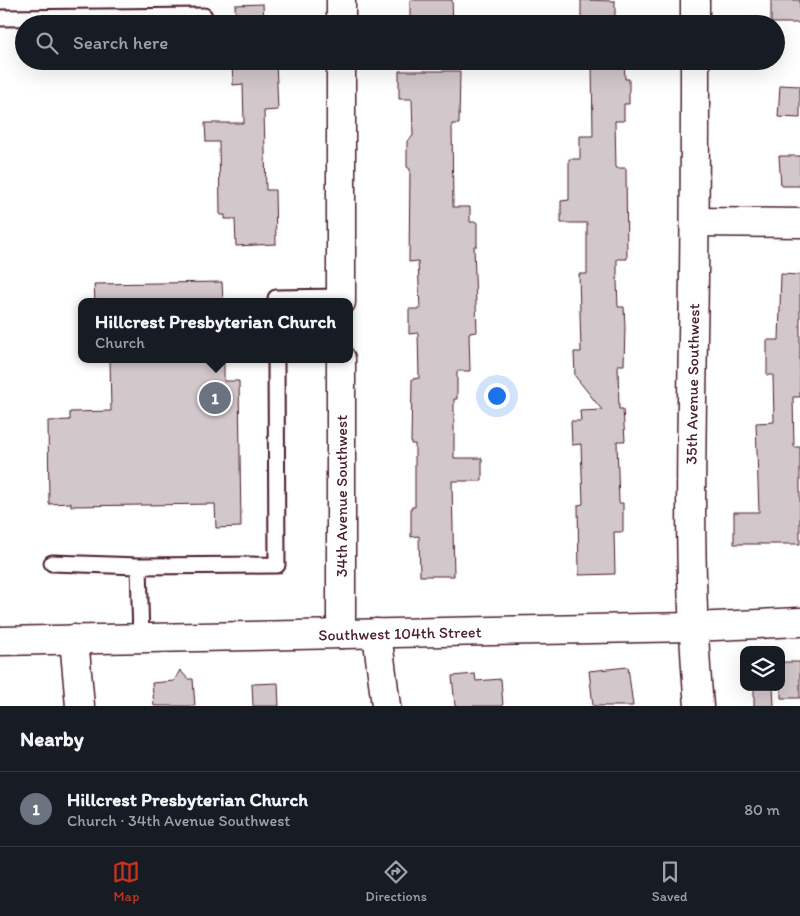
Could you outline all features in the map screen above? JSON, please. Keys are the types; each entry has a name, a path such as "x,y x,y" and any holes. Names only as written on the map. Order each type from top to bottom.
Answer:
{"street":[{"path":"341,0 341,15"},
{"path":"695,0 695,15"},
{"path":"341,70 341,298"},
{"name":"35th Avenue Southwest","path":"695,70 695,222 690,501 693,627 699,706"},
{"path":"695,222 800,223"},
{"name":"34th Avenue Southwest","path":"341,363 341,634"},
{"name":"Southwest 104th Street","path":"0,641 693,627 800,622"},
{"path":"377,633 386,706"},
{"path":"74,639 80,706"}],"lane":[{"path":"0,18 15,18"},
{"path":"52,563 139,566 277,565 276,363"},
{"path":"139,566 140,638"}],"building":[{"path":"410,0 452,0 453,15 410,15"},
{"path":"581,0 615,1 615,15 581,15"},
{"path":"771,0 800,0 800,23 785,23 785,15 771,15"},
{"path":"263,4 264,15 236,15 235,5"},
{"path":"232,70 276,70 278,110 264,111 266,190 275,190 276,244 236,246 235,219 225,219 225,215 220,215 219,142 206,142 205,123 244,123 243,84 233,85"},
{"path":"592,70 624,70 625,79 629,79 629,104 624,104 624,121 615,121 616,168 626,168 627,259 617,259 618,307 624,307 625,327 624,365 618,365 619,409 623,409 625,441 617,441 619,503 623,503 623,532 614,532 615,574 579,575 578,505 583,504 581,444 572,445 571,421 581,421 580,411 602,410 575,376 574,352 581,352 579,274 587,274 587,223 561,223 561,201 569,200 569,159 580,159 580,136 593,136"},
{"path":"399,71 460,71 459,124 452,124 453,207 470,207 470,222 477,222 477,246 474,246 477,332 469,333 470,371 457,371 457,399 454,399 454,458 482,458 482,481 452,481 454,576 420,576 419,536 411,537 411,507 415,507 415,444 411,444 412,379 419,378 418,333 409,334 409,309 420,309 418,261 409,262 410,169 407,167 407,141 413,136 412,99 399,99"},
{"path":"780,85 800,86 800,118 778,117"},
{"path":"779,156 800,156 800,186 781,186"},
{"path":"781,274 800,275 800,397 793,397 794,447 800,447 800,544 734,544 734,512 759,512 756,423 774,422 773,375 767,375 767,340 779,340"},
{"path":"222,282 223,298 95,298 94,284"},
{"path":"110,363 224,363 224,381 239,381 241,527 216,528 215,504 71,506 71,503 49,504 48,421 70,420 70,412 111,411"},
{"path":"785,662 800,662 800,698 781,698 781,691 785,691"},
{"path":"628,667 633,706 593,706 589,671"},
{"path":"180,670 188,679 193,679 195,706 154,706 152,683 174,681"},
{"path":"475,674 476,681 501,679 503,706 455,706 452,676"},
{"path":"278,683 279,706 253,706 252,684"},
{"path":"754,691 773,691 774,706 754,706"}],"place":[{"name":"Hillcrest Presbyterian Church","path":"215,398"}]}
